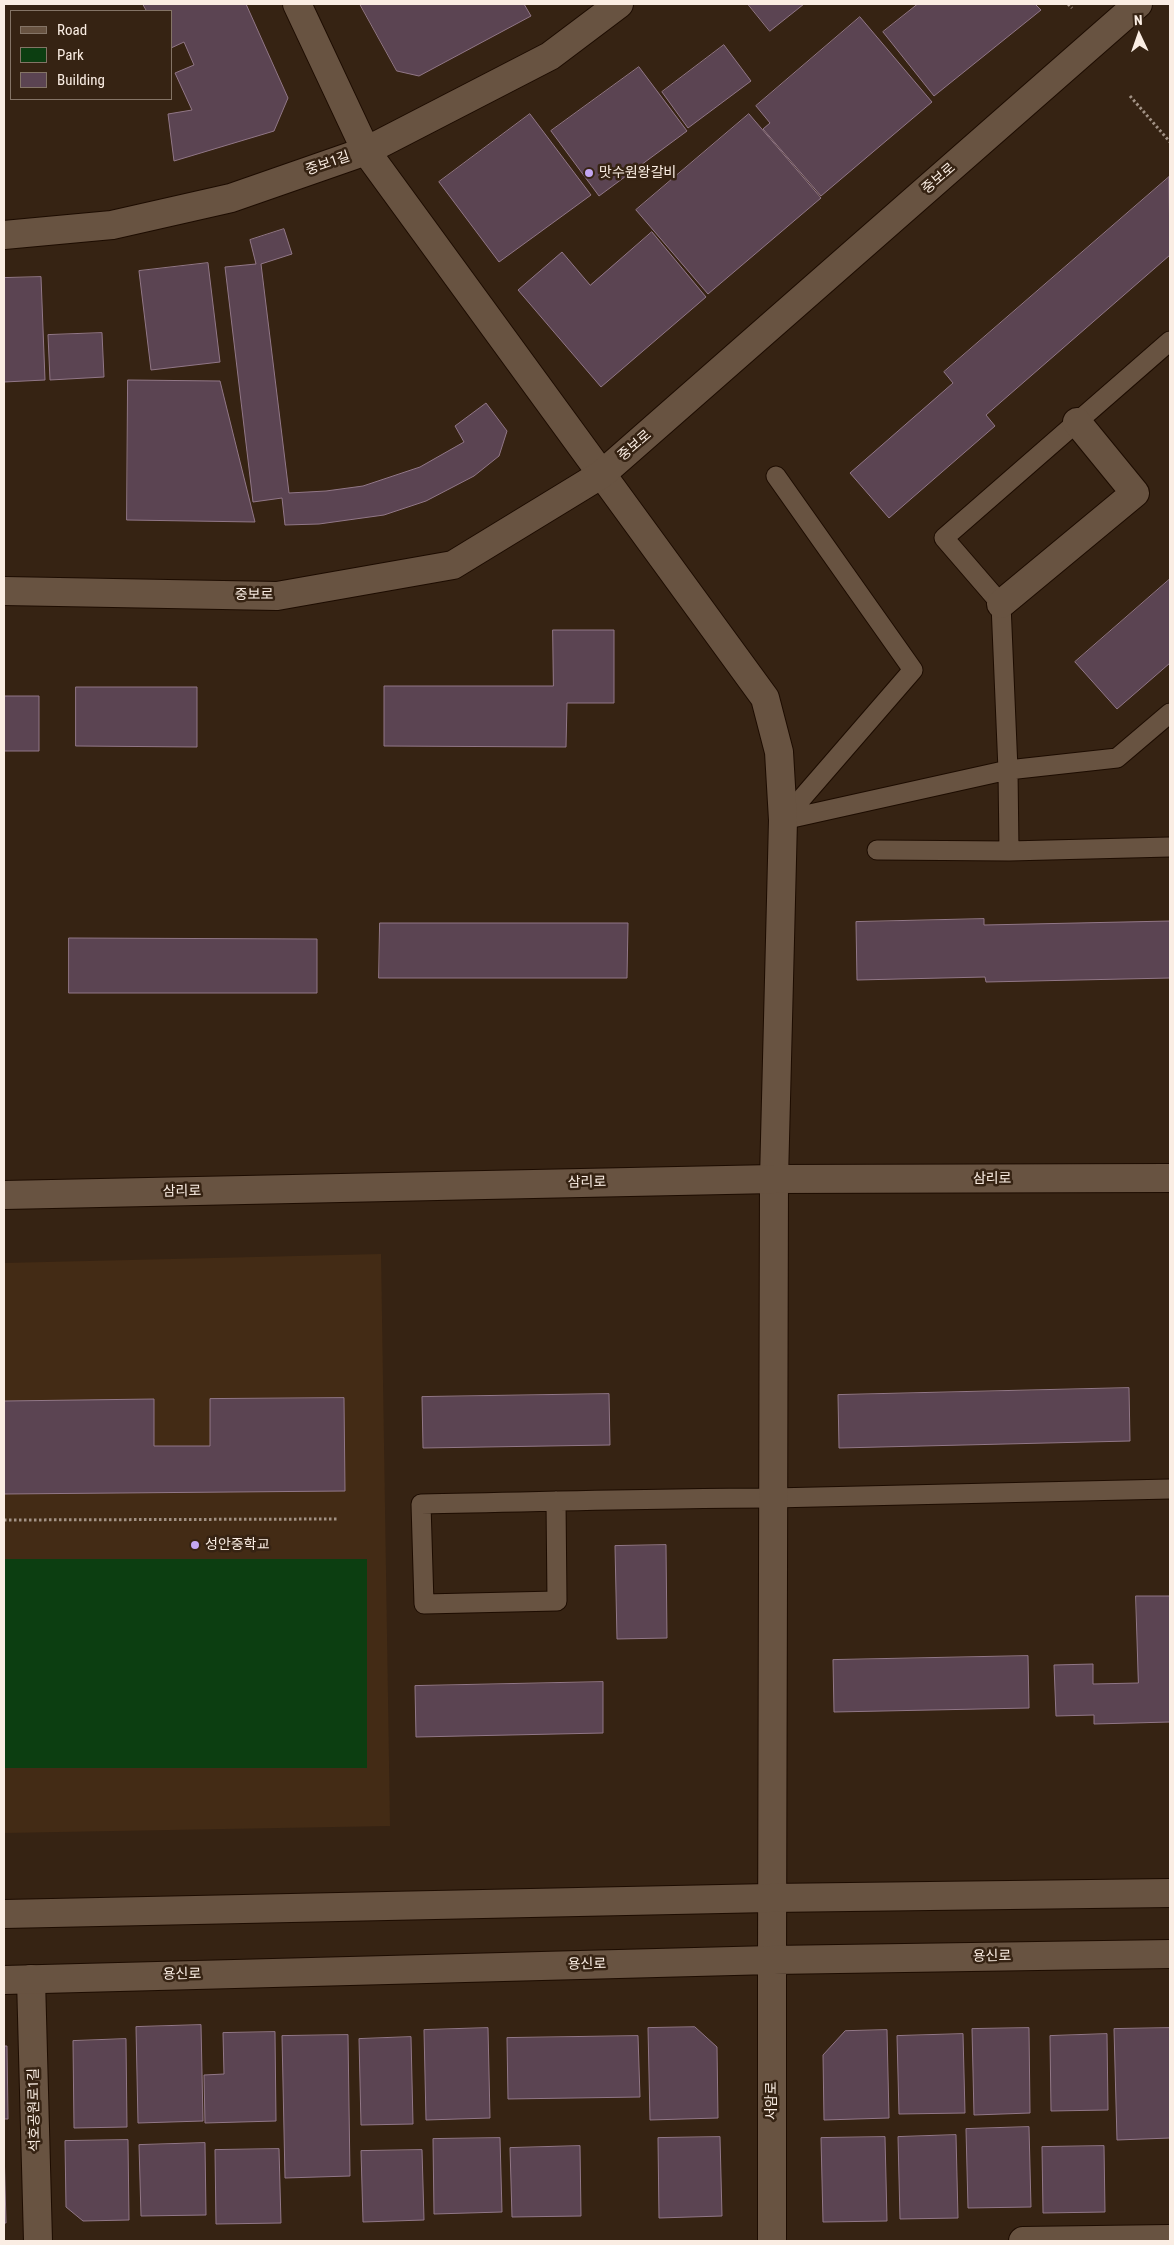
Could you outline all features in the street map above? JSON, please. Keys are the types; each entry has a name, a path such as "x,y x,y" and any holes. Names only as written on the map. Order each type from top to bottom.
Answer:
{"street":[{"name":"서암로","path":"297,4 366,150 765,698 779,752 783,820 774,1179 770,1898 772,1960 772,2241"},
{"name":"중보1길","path":"4,235 112,225 231,198 366,150 550,56 619,4"},
{"name":"중보로","path":"4,591 276,596 453,565 602,474 1138,4"},
{"path":"1001,604 1135,493 1077,422"},
{"name":"삼리로","path":"4,1195 774,1179 1170,1178"},
{"path":"4,1914 770,1898 1170,1893"},
{"name":"용신로","path":"4,1980 772,1960 1170,1954"},
{"name":"석호공원로1길","path":"32,1979 38,2241"},
{"path":"1023,2241 1170,2239"}],"lane":[{"path":"1009,851 1008,770 1001,604 944,538 1170,342"},
{"path":"776,476 912,670 783,820"},
{"path":"783,820 1008,770 1117,758 1170,713"},
{"path":"877,850 1009,851 1170,847"},
{"path":"556,1501 558,1601 424,1604 422,1504 556,1501 773,1498 1170,1489"}],"path":[{"path":"1068,4 1072,8"},
{"path":"1130,96 1170,142"},
{"path":"4,1520 339,1519"}],"shaded area":[{"name":"성안중학교","path":"381,1254 390,1826 4,1833 4,1263"}],"green space":[{"path":"4,1559 367,1559 367,1768 4,1768"}],"building":[{"path":"143,4 246,4 288,98 274,131 174,161 168,114 192,110 175,73 194,65 184,42 172,48 172,10 146,10"},
{"path":"360,4 524,4 531,16 419,76 397,71"},
{"path":"748,4 804,4 770,31"},
{"path":"918,4 1035,4 1041,10 934,96 883,32"},
{"path":"860,17 932,102 821,196 763,129 770,123 756,106"},
{"path":"724,45 751,81 688,128 662,92"},
{"path":"639,67 687,131 599,196 551,131"},
{"path":"530,114 591,195 499,262 439,182"},
{"path":"749,114 821,198 708,294 636,210"},
{"path":"1169,177 1170,255 986,415 995,426 889,518 850,473 953,383 944,372"},
{"path":"284,229 292,254 261,264 289,493 363,486 420,467 464,442 455,426 486,403 507,431 499,456 474,476 426,501 384,515 319,524 285,525 282,498 253,502 225,267 256,264 250,240"},
{"path":"652,232 706,297 601,387 518,290 562,252 590,285"},
{"path":"208,263 220,362 151,370 139,271"},
{"path":"41,277 45,380 4,382 4,278"},
{"path":"102,333 104,377 50,380 48,335"},
{"path":"128,380 220,381 255,522 127,520"},
{"path":"1170,579 1170,663 1117,709 1075,662"},
{"path":"553,630 614,630 614,703 567,703 566,747 384,746 384,686 553,686"},
{"path":"76,687 197,687 197,747 76,746"},
{"path":"4,696 39,696 39,751 4,751"},
{"path":"984,919 984,925 1170,921 1170,978 986,982 985,977 857,980 856,922"},
{"path":"380,923 628,923 627,978 379,978"},
{"path":"69,938 317,939 317,993 69,993"},
{"path":"1129,1388 1130,1441 839,1448 838,1395"},
{"path":"609,1394 610,1445 423,1448 422,1397"},
{"path":"344,1398 345,1491 4,1494 4,1401 154,1399 154,1446 210,1446 210,1399"},
{"path":"666,1545 667,1638 617,1639 615,1546"},
{"path":"1136,1596 1170,1596 1170,1722 1094,1724 1094,1715 1056,1716 1054,1665 1093,1664 1093,1684 1138,1683"},
{"path":"1028,1656 1029,1708 834,1712 833,1660"},
{"path":"603,1682 603,1733 416,1737 415,1686"},
{"path":"201,2025 203,2121 138,2123 136,2027"},
{"path":"695,2027 717,2047 718,2118 650,2120 648,2028"},
{"path":"488,2028 490,2118 426,2120 424,2030"},
{"path":"1029,2028 1030,2113 974,2115 972,2029"},
{"path":"1170,2028 1170,2138 1117,2140 1114,2029"},
{"path":"887,2030 889,2118 824,2120 823,2055 845,2031"},
{"path":"275,2032 276,2121 205,2123 204,2075 224,2074 223,2033"},
{"path":"963,2034 965,2113 899,2114 897,2036"},
{"path":"1107,2034 1108,2110 1051,2111 1050,2036"},
{"path":"348,2035 350,2176 285,2178 282,2036"},
{"path":"638,2036 640,2097 508,2099 507,2038"},
{"path":"411,2037 413,2124 361,2125 359,2039"},
{"path":"126,2039 127,2127 74,2128 73,2041"},
{"path":"4,2046 7,2046 8,2119 4,2119"},
{"path":"1029,2127 1031,2207 968,2208 966,2129"},
{"path":"956,2135 958,2218 900,2219 898,2137"},
{"path":"720,2137 722,2216 659,2218 658,2138"},
{"path":"885,2137 887,2221 823,2222 821,2138"},
{"path":"500,2138 502,2212 434,2214 433,2139"},
{"path":"128,2140 129,2220 83,2221 66,2207 65,2141"},
{"path":"205,2143 206,2215 141,2216 139,2145"},
{"path":"580,2146 581,2216 512,2217 510,2148"},
{"path":"1104,2146 1105,2212 1043,2213 1042,2147"},
{"path":"4,2147 6,2223 4,2223"},
{"path":"279,2149 281,2223 216,2224 215,2150"},
{"path":"422,2150 424,2220 363,2222 361,2151"}],"place":[{"name":"맛수원왕갈비","path":"589,173"},
{"name":"성안중학교","path":"195,1545"}]}
